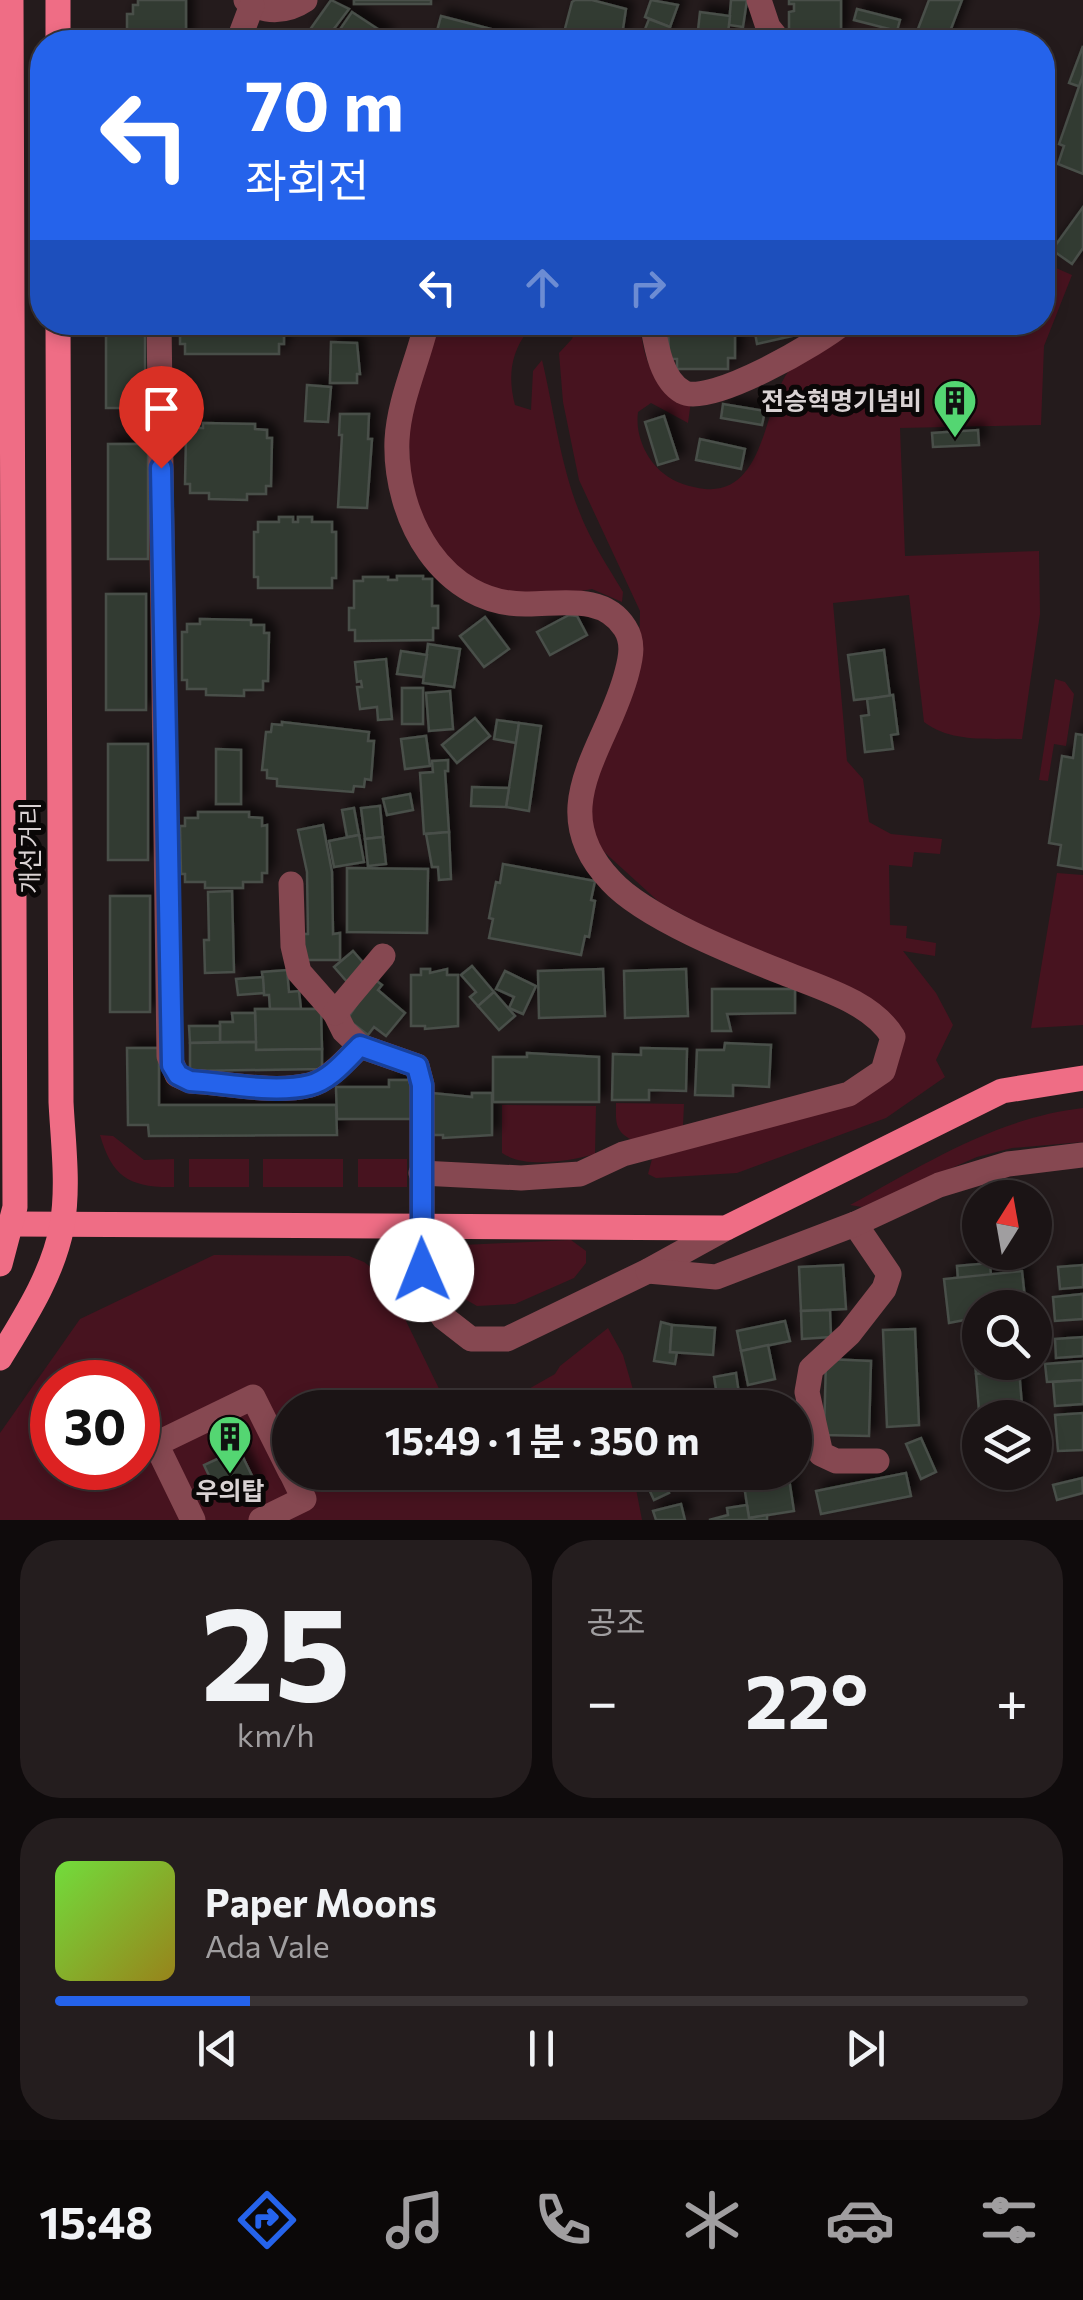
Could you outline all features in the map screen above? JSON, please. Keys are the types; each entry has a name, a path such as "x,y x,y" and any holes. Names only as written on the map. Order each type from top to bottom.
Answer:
{"main road":[{"name":"개선거리","path":"0,1264 13,1224 6,463 11,0"},
{"path":"58,0 58,30"},
{"name":"개선거리","path":"0,1358 35,1299 52,1261 62,1224 58,335"},
{"path":"13,1224 726,1228 1002,1091 1083,1078"}],"street":[{"path":"241,30 249,2 277,11 305,0"},
{"path":"759,0 770,30"},
{"path":"159,335 172,1065 178,1075 190,1081 284,1087 313,1084 360,1046"},
{"path":"421,1174 521,1178 580,1174 622,1154 849,1094 883,1071 893,1036 884,1021 836,994 642,908 610,881 586,848 578,824 580,793 622,690 632,652 627,630 613,613 587,603 490,600 452,576 420,542 405,504 397,441 402,407 423,335"},
{"path":"656,335 667,377 682,392 698,396 721,390 828,335"},
{"path":"291,884 299,972 360,1046 417,1066 422,1085 422,1270 428,1294 444,1318 470,1339 507,1339 648,1271 726,1228"},
{"path":"335,1013 383,956"},
{"path":"648,1271 716,1277 855,1224 939,1185 1008,1164 1083,1155"},
{"path":"855,1224 889,1274 884,1289 849,1334 811,1368 806,1392 821,1454 836,1461 877,1460"},
{"path":"193,1520 156,1444 253,1397 272,1436"},
{"path":"261,1520 304,1499 299,1490"}],"shaded area":[{"path":"1055,268 1072,275 1055,318"},
{"path":"431,335 525,335 512,367 515,405 531,410 533,371 542,360 572,493 588,532 623,592 622,602 592,589 555,596 491,593 457,572 411,502 408,409"},
{"path":"573,335 641,335 652,371 691,401 688,423 651,403 638,412 640,438 663,473 688,486 705,489 726,487 742,476 762,440 784,379 793,366 840,335 1048,335 1044,346 1041,425 900,428 905,556 1039,551 1040,614 1022,739 958,736 924,722 909,595 833,603 847,761 863,779 869,822 891,834 942,839 940,854 914,852 912,867 889,865 890,925 907,926 906,938 936,943 935,956 903,951 936,993 953,1025 936,1060 945,1077 886,1118 737,1173 656,1178 648,1174 652,1159 853,1104 900,1032 659,902 590,839 585,815 639,655 640,611 579,480 563,402 559,353"},
{"path":"1055,679 1065,682 1074,694 1066,746 1054,744 1048,781 1039,780"},
{"path":"1057,873 1083,875 1083,1025 1031,1028"},
{"path":"616,1103 684,1104 683,1126 632,1140 619,1129"},
{"path":"502,1105 596,1106 595,1154 535,1162 502,1153"},
{"path":"1083,1108 1083,1142 1012,1148 977,1157 862,1207 850,1205 991,1132 1051,1113"},
{"path":"100,1135 113,1136 144,1160 174,1159 174,1187 146,1185 125,1177 110,1161"},
{"path":"189,1159 249,1159 249,1187 189,1187"},
{"path":"263,1159 343,1159 343,1187 263,1187"},
{"path":"358,1159 407,1159 407,1187 358,1187"},
{"path":"571,1240 586,1251 586,1263 574,1278 515,1304 477,1306 456,1294 446,1279 446,1254 462,1245"},
{"path":"214,1255 349,1256 385,1278 440,1390 272,1390 272,1490 636,1490 642,1520 0,1520 0,1433 30,1390 30,1490 160,1490 160,1360 51,1360 80,1319"},
{"path":"608,1328 623,1355 633,1390 527,1390 555,1374"}],"building":[{"path":"138,0 186,0 186,30 127,30 127,14 133,14 133,5 138,5"},
{"path":"331,0 349,9 333,30 310,30"},
{"path":"354,0 431,0 431,4 354,4"},
{"path":"592,0 626,9 623,30 565,30 572,2"},
{"path":"651,0 678,5 670,27 645,17"},
{"path":"731,0 747,0 743,27 729,25"},
{"path":"789,0 841,0 841,30 789,30 789,12 794,11 794,4 789,4"},
{"path":"929,0 962,0 951,30 918,30"},
{"path":"857,9 900,20 897,30 893,30 854,20"},
{"path":"352,12 379,30 339,30"},
{"path":"700,12 730,16 728,30 698,30"},
{"path":"441,16 495,30 437,30"},
{"path":"649,19 670,27 669,30 645,30"},
{"path":"1083,46 1083,75 1081,87 1069,83"},
{"path":"1083,75 1083,174 1058,164 1064,146 1059,144"},
{"path":"1083,207 1083,248 1072,264 1055,252 1055,246"},
{"path":"106,335 145,335 145,408 106,408"},
{"path":"180,335 284,335 279,354 185,354 185,344 180,344"},
{"path":"668,335 735,335 735,358 728,358 728,369 677,369 677,359 669,359"},
{"path":"755,335 792,335 792,336 757,344"},
{"path":"331,342 357,343 357,383 330,383"},
{"path":"307,385 331,387 328,422 305,421"},
{"path":"723,404 765,411 762,425 721,418"},
{"path":"340,414 369,414 368,439 372,439 367,508 338,507"},
{"path":"664,416 678,459 658,465 645,422"},
{"path":"203,423 255,424 255,429 267,430 267,438 272,438 271,486 266,486 266,494 247,494 247,500 209,499 209,493 190,493 190,484 185,484 186,436 190,437 191,428 203,428"},
{"name":"전승혁명기념비","path":"978,430 979,445 933,447 932,433"},
{"path":"700,439 745,449 741,469 696,460"},
{"path":"108,444 148,444 148,559 108,559"},
{"path":"279,517 293,517 293,522 298,522 298,517 312,517 312,522 332,522 332,532 336,532 336,578 332,578 332,588 258,588 258,577 254,577 254,532 258,532 258,522 279,522"},
{"path":"397,576 432,579 432,606 438,606 438,628 433,628 433,640 355,641 355,630 349,630 354,581 363,581 363,577 397,580"},
{"path":"106,594 146,594 146,710 106,710"},
{"path":"569,615 577,616 587,635 550,655 537,632"},
{"path":"485,617 509,649 484,667 460,636"},
{"path":"200,619 251,620 251,625 264,625 264,633 269,633 268,681 263,681 263,690 244,690 244,696 206,695 206,689 187,689 187,680 182,680 182,632 187,632 187,624 200,624"},
{"path":"428,644 460,649 454,687 423,683"},
{"path":"884,650 890,696 854,700 848,655"},
{"path":"401,651 427,655 423,677 397,674"},
{"path":"386,659 392,719 378,720 377,707 360,709 357,687 362,687 361,681 357,682 355,662"},
{"path":"402,688 423,688 423,724 402,724"},
{"path":"450,691 453,729 429,731 426,693"},
{"path":"893,695 898,734 891,735 893,749 865,752 861,716 869,715 867,699"},
{"path":"475,718 490,736 457,763 442,745"},
{"path":"497,720 519,723 516,743 494,739"},
{"path":"519,723 541,726 529,811 506,807"},
{"path":"272,724 369,732 368,741 374,741 371,780 365,779 364,787 354,786 353,792 277,786 277,779 267,778 267,770 262,770 266,732 271,732"},
{"path":"1076,734 1083,735 1083,869 1058,865 1061,845 1049,843 1062,756 1073,758"},
{"path":"426,736 430,766 405,769 401,739"},
{"path":"108,744 148,744 148,860 108,860"},
{"path":"216,749 241,750 241,804 216,804"},
{"path":"448,760 445,771 449,832 424,834 420,773 433,772 432,761"},
{"path":"472,787 509,788 506,807 471,806"},
{"path":"410,794 413,810 387,815 383,799"},
{"path":"380,806 383,837 365,839 361,808"},
{"path":"354,808 359,835 347,837 342,810"},
{"path":"198,812 249,812 249,817 262,818 262,826 267,825 267,873 262,873 262,882 243,882 243,888 205,888 205,882 185,882 185,874 181,874 180,826 185,826 185,818 198,818"},
{"path":"323,825 332,872 333,934 340,933 340,960 302,960 302,934 308,934 307,872 298,830"},
{"path":"449,832 451,879 439,880 438,867 432,867 426,834"},
{"path":"359,835 364,862 334,867 329,841"},
{"path":"383,837 386,864 368,866 365,839"},
{"path":"503,864 595,881 589,937 585,936 581,955 489,938 493,919 489,918"},
{"path":"347,868 428,869 427,933 347,932"},
{"path":"232,891 234,972 205,973 208,892"},
{"path":"110,896 150,896 150,1012 110,1012"},
{"path":"353,951 367,967 348,983 334,967"},
{"path":"472,966 494,992 478,1006 470,997 476,992 461,975"},
{"path":"421,969 430,969 430,973 447,969 447,975 458,975 458,1026 411,1026 411,975 421,975"},
{"path":"603,969 605,1016 539,1018 538,971"},
{"path":"686,969 688,1016 625,1018 624,971"},
{"path":"287,970 289,992 299,991 301,1009 270,1009 262,972"},
{"path":"505,971 536,986 523,1014 509,1008 514,997 496,989"},
{"path":"263,977 264,993 238,995 236,979"},
{"path":"374,979 382,985 378,990 405,1013 386,1036 374,1027 368,1035 347,1019"},
{"path":"712,989 795,989 795,1013 727,1014 731,1031 712,1031"},
{"path":"494,992 515,1016 499,1030 478,1006"},
{"path":"255,1009 321,1009 322,1049 256,1050"},
{"path":"232,1013 255,1013 256,1042 220,1042 220,1022 233,1022"},
{"path":"189,1026 220,1026 220,1042 190,1043"},
{"path":"256,1042 256,1050 322,1049 322,1069 190,1071 190,1043"},
{"path":"725,1043 771,1045 769,1087 733,1085 733,1096 695,1095 697,1050 724,1050"},
{"path":"127,1048 159,1048 159,1105 336,1105 337,1135 149,1136 148,1125 128,1125"},
{"path":"641,1048 687,1049 686,1091 649,1090 649,1100 612,1100 613,1054 641,1055"},
{"path":"527,1053 599,1057 599,1102 493,1102 493,1057 527,1057"},
{"path":"389,1080 413,1080 413,1119 337,1119 336,1087 389,1087"},
{"path":"432,1093 472,1097 472,1093 492,1093 492,1135 432,1135"},
{"path":"843,1265 846,1309 801,1311 799,1267"},
{"path":"1083,1265 1083,1287 1060,1289 1058,1267"},
{"path":"957,1266 962,1266 962,1270 991,1270 991,1276 958,1280"},
{"path":"1022,1271 1024,1290 962,1290 962,1320 949,1323 944,1279"},
{"path":"1083,1294 1083,1319 1055,1321 1053,1297"},
{"path":"830,1310 831,1337 802,1339 801,1311"},
{"path":"785,1321 790,1341 741,1351 737,1331"},
{"path":"661,1322 672,1325 670,1352 677,1352 675,1364 654,1361"},
{"path":"672,1325 715,1328 713,1355 670,1352"},
{"path":"915,1329 919,1425 887,1427 883,1330"},
{"path":"1083,1337 1083,1356 1056,1358 1055,1339"},
{"path":"768,1345 775,1379 748,1385 741,1351"},
{"path":"826,1359 871,1361 869,1436 824,1435"},
{"path":"1083,1361 1083,1380 1047,1382 1052,1380 1052,1363"},
{"path":"736,1373 738,1390 716,1390 714,1377"},
{"path":"976,1380 1020,1380 1022,1400 978,1400"},
{"path":"1083,1380 1083,1404 1055,1406 1053,1382"},
{"path":"1083,1413 1083,1450 1058,1451 1055,1415"},
{"path":"921,1438 936,1472 921,1479 906,1444"},
{"name":"우의탑","path":"239,1449 256,1484 221,1501 204,1465"},
{"path":"906,1473 911,1496 821,1514 816,1491"},
{"path":"1082,1478 1083,1493 1057,1500 1053,1485"},
{"path":"649,1490 668,1490 669,1493 654,1500"},
{"path":"745,1490 791,1490 794,1511 749,1518"},
{"path":"681,1504 685,1520 656,1520 653,1511"},
{"path":"747,1505 749,1518 767,1515 767,1520 709,1520 728,1515 727,1508"}],"place":[{"name":"전승혁명기념비","path":"955,439"},
{"name":"우의탑","path":"230,1475"}],"route":[{"path":"161,468 169,1056 178,1075 190,1081 284,1087 313,1084 360,1046 417,1066 422,1085 422,1270"}]}
